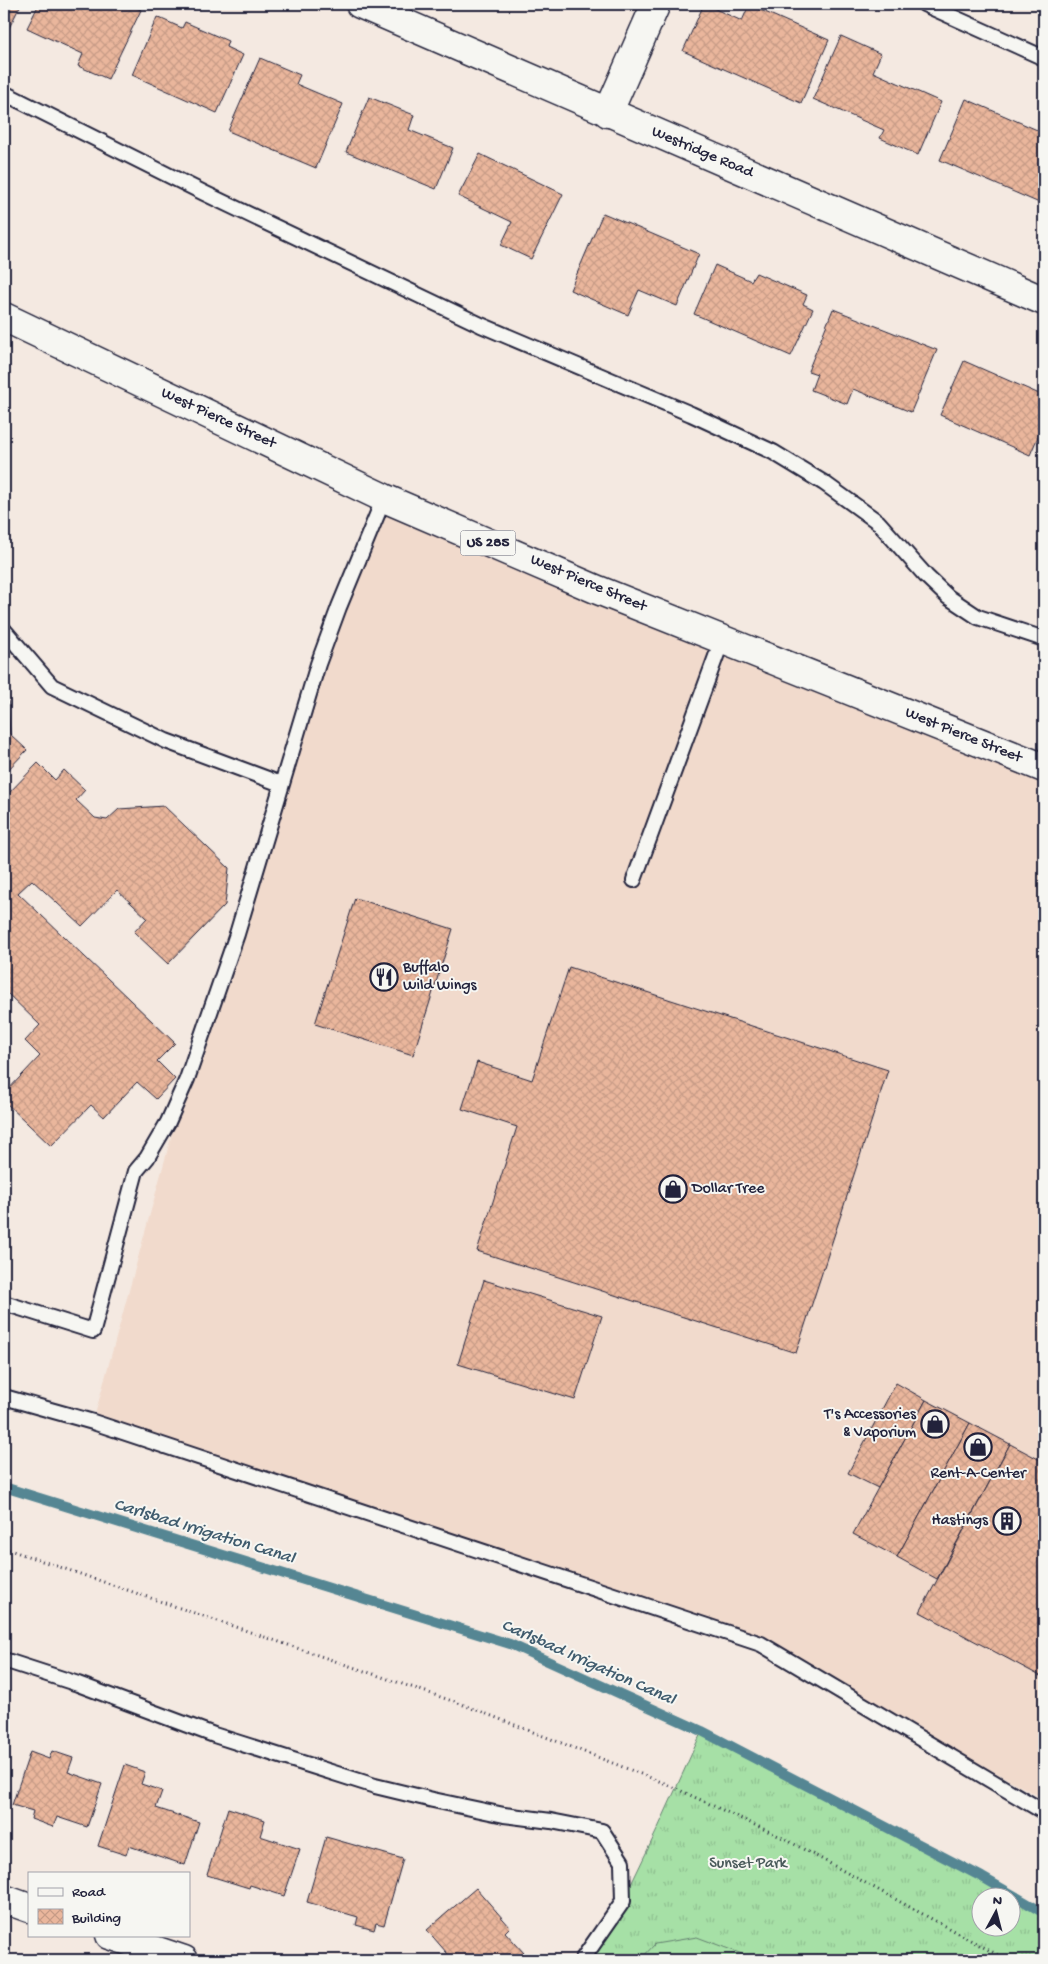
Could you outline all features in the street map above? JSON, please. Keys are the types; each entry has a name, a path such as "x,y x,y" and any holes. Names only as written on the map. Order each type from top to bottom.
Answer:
{"main road":[{"name":"Westridge Road","path":"360,4 1044,301"},
{"path":"608,113 656,4"},
{"name":"West Pierce Street","path":"4,317 384,498 598,590 1044,768"},
{"path":"4,1899 28,1908"},
{"path":"113,1936 184,1960"}],"lane":[{"path":"924,4 1044,58"},
{"path":"4,93 204,193 481,325 691,414 773,452 824,483 878,522 926,576 948,597 978,617 1044,639"},
{"path":"4,1303 93,1331 136,1171 147,1158 168,1122 187,1079 237,934 318,664 339,607 384,498"},
{"path":"4,630 52,686 166,741 281,784"},
{"path":"634,880 722,640"},
{"path":"4,1396 93,1422 761,1644 1044,1812"},
{"path":"4,1660 78,1684 214,1735 375,1786 504,1815 551,1821 602,1831 622,1862 623,1901 582,1960"}],"path":[{"path":"4,1548 461,1704 664,1783 783,1838 1007,1960"}],"shaded area":[{"path":"384,498 1044,768 1044,1799 761,1644 93,1422 187,1079 281,784"}],"green space":[{"name":"Sunset Park","path":"702,1731 998,1886 970,1886 970,1936 1020,1936 1020,1899 1044,1913 1044,1960 581,1960 623,1901"},
{"path":"697,1937 758,1960 640,1960 655,1944"}],"building":[{"path":"4,4 21,4 9,28 4,26"},
{"path":"39,4 128,4 141,10 108,79 78,66 83,54 27,28"},
{"path":"704,4 742,21 749,5 829,40 801,103 683,51"},
{"path":"157,17 182,28 185,22 228,41 226,47 243,55 217,113 132,75"},
{"path":"841,36 881,54 873,72 941,102 918,155 880,138 884,130 813,99"},
{"path":"260,58 300,75 296,84 343,104 316,168 228,131"},
{"path":"369,97 414,115 409,130 453,148 436,189 346,152"},
{"path":"966,99 1044,133 1044,205 940,160"},
{"path":"480,154 563,194 531,259 501,245 512,222 458,196"},
{"path":"603,213 699,254 677,306 639,290 628,315 570,290"},
{"path":"715,265 751,281 756,273 807,295 803,304 813,309 791,356 694,314"},
{"path":"833,309 937,350 911,412 853,389 847,404 811,390 817,374 808,371"},
{"path":"964,361 1044,396 1044,423 1030,455 940,415"},
{"path":"4,697 8,701 10,734 27,750 4,774"},
{"path":"38,763 55,780 64,770 85,790 76,800 95,818 107,820 119,809 164,806 229,868 225,905 168,964 134,932 147,918 117,890 82,926 32,880 18,893 175,1043 157,1061 175,1079 156,1099 137,1082 104,1117 91,1105 51,1146 4,1101 4,1094 40,1056 25,1041 40,1025 4,990 4,798"},
{"name":"Buffalo Wild Wings","path":"355,898 453,929 413,1055 315,1024"},
{"name":"Dollar Tree","path":"569,967 888,1070 796,1353 477,1251 517,1127 462,1109 477,1062 532,1080"},
{"path":"484,1280 602,1316 575,1400 458,1364"},
{"path":"896,1383 926,1400 878,1488 848,1473"},
{"path":"926,1400 970,1423 897,1557 853,1534"},
{"path":"970,1423 1010,1444 937,1579 897,1557"},
{"name":"Hastings","path":"1010,1444 1044,1462 1044,1678 920,1612"},
{"path":"52,1751 73,1758 68,1772 102,1784 87,1827 57,1817 53,1827 31,1819 33,1811 12,1805 30,1752 49,1759"},
{"path":"125,1765 145,1772 141,1784 162,1791 156,1808 199,1822 185,1865 129,1846 126,1855 98,1846"},
{"path":"228,1808 265,1820 260,1836 300,1849 284,1896 250,1885 249,1888 207,1875"},
{"path":"326,1837 403,1859 384,1925 376,1923 374,1930 356,1925 358,1917 307,1902"},
{"path":"476,1888 510,1927 505,1932 524,1953 516,1960 453,1960 427,1930"}],"waterway":[{"name":"Carlsbad Irrigation Canal","path":"4,1487 510,1644 702,1731 982,1877 1044,1913"}],"place":[{"name":"Buffalo Wild Wings","path":"384,977"},
{"name":"Dollar Tree","path":"673,1189"},
{"name":"T's Accessories & Vaporium","path":"935,1424"},
{"name":"Rent-A-Center","path":"978,1447"},
{"name":"Hastings","path":"1007,1521"}]}
